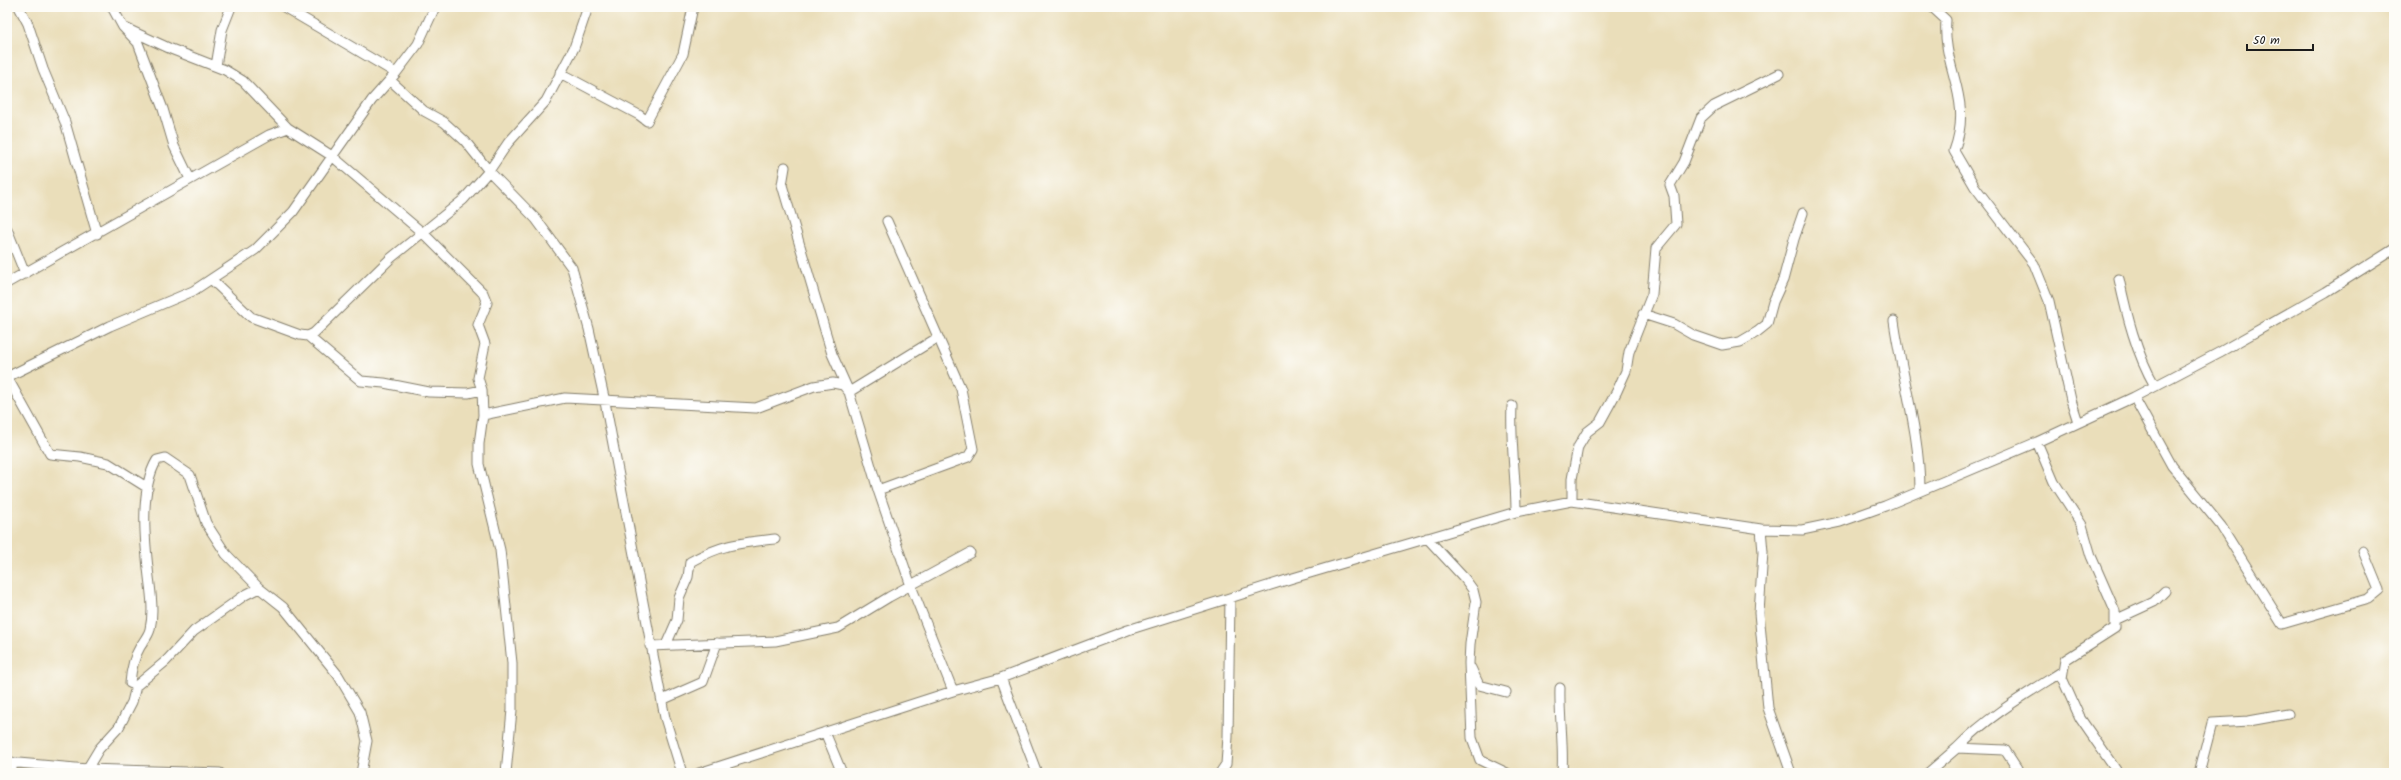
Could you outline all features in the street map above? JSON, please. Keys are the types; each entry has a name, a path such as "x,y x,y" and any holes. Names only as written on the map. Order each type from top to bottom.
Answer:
{"street":[{"path":"19,7 28,24 43,69 65,122 97,234"},
{"path":"112,7 123,27 138,43 163,108 174,146 190,180"},
{"path":"216,66 222,30 231,7"},
{"path":"284,7 393,76 424,111 444,122 465,141 489,171 536,219 572,268 589,329 605,402 650,646 665,718 682,773"},
{"path":"148,488 108,464 80,457 50,454 7,377 110,326 193,291 212,280 255,250 293,212 372,100 418,44 435,7"},
{"path":"308,336 421,232 463,200 489,171 508,143 546,101 574,48 588,7"},
{"path":"560,73 639,115 647,121 684,54 693,7"},
{"path":"1932,7 1946,20 1945,38 1962,107 1960,136 1954,151 1975,188 2034,264 2049,301 2071,400 2078,422"},
{"path":"123,27 171,49 216,66 242,81 288,128 332,156 421,232 474,282 485,298 487,303 478,325 485,344 478,378 482,390 484,415 479,444 478,464 500,550 512,663 512,710 506,773"},
{"path":"1572,501 1572,479 1578,447 1587,432 1600,422 1626,371 1628,352 1652,294 1656,248 1676,224 1674,196 1670,185 1684,162 1701,118 1714,106 1779,74"},
{"path":"7,283 97,234 270,135 288,128"},
{"path":"785,167 782,185 822,324 832,354 849,392 878,490 911,586 953,691"},
{"path":"1643,314 1674,324 1693,335 1722,345 1740,342 1757,332 1767,324 1773,302 1784,280 1794,239 1803,213"},
{"path":"878,490 968,457 972,454 974,449 961,389 951,364 936,338 887,221"},
{"path":"7,229 25,274"},
{"path":"699,773 953,691 1001,678 1128,630 1516,512 1572,501 1761,529 1802,530 1840,522 1920,491 2037,442 2134,397 2326,292 2394,249"},
{"path":"2119,279 2128,320 2147,371 2155,386"},
{"path":"212,280 251,317 308,336 361,381 384,383 429,392 468,393 482,390"},
{"path":"1894,321 1900,364 1911,406 1920,464 1920,491"},
{"path":"849,392 936,338"},
{"path":"484,415 565,398 605,402 756,408 814,386 833,383 843,385 849,392"},
{"path":"2134,397 2172,466 2221,526 2282,624 2368,599 2374,595 2379,590 2363,551"},
{"path":"1512,406 1510,433 1516,478 1516,512"},
{"path":"2037,442 2054,482 2082,526 2091,556 2115,611 2116,628 2066,660 2062,678 2080,718 2118,773"},
{"path":"136,686 130,683 131,673 138,649 150,630 152,602 145,520 148,488 152,468 158,460 165,458 190,476 206,524 226,554 259,588 282,607 338,675 360,712 367,741 361,773"},
{"path":"1761,529 1763,552 1759,614 1767,701 1777,738 1791,773"},
{"path":"1427,538 1473,590 1476,602 1469,663 1472,738 1480,760 1507,773"},
{"path":"666,645 677,620 679,598 688,577 690,562 717,548 733,543 775,539"},
{"path":"650,646 775,641 838,628 889,597 970,553"},
{"path":"87,769 99,750 119,727 132,702 136,686 166,661 194,631 245,595 259,588"},
{"path":"2115,620 2154,602 2165,591"},
{"path":"1220,773 1226,764 1228,737 1230,598"},
{"path":"713,658 733,642"},
{"path":"662,700 703,682 713,658 717,643"},
{"path":"1469,663 1478,685 1506,692"},
{"path":"1928,773 1957,748 1978,727 1995,714 2063,671"},
{"path":"1001,678 1037,773"},
{"path":"1560,688 1560,715 1563,752 1562,773"},
{"path":"2199,773 2212,723 2249,722 2288,714"},
{"path":"825,732 842,773"},
{"path":"1957,748 2005,750 2020,773"},
{"path":"12,773 10,762 66,770 87,769 220,773"}]}
